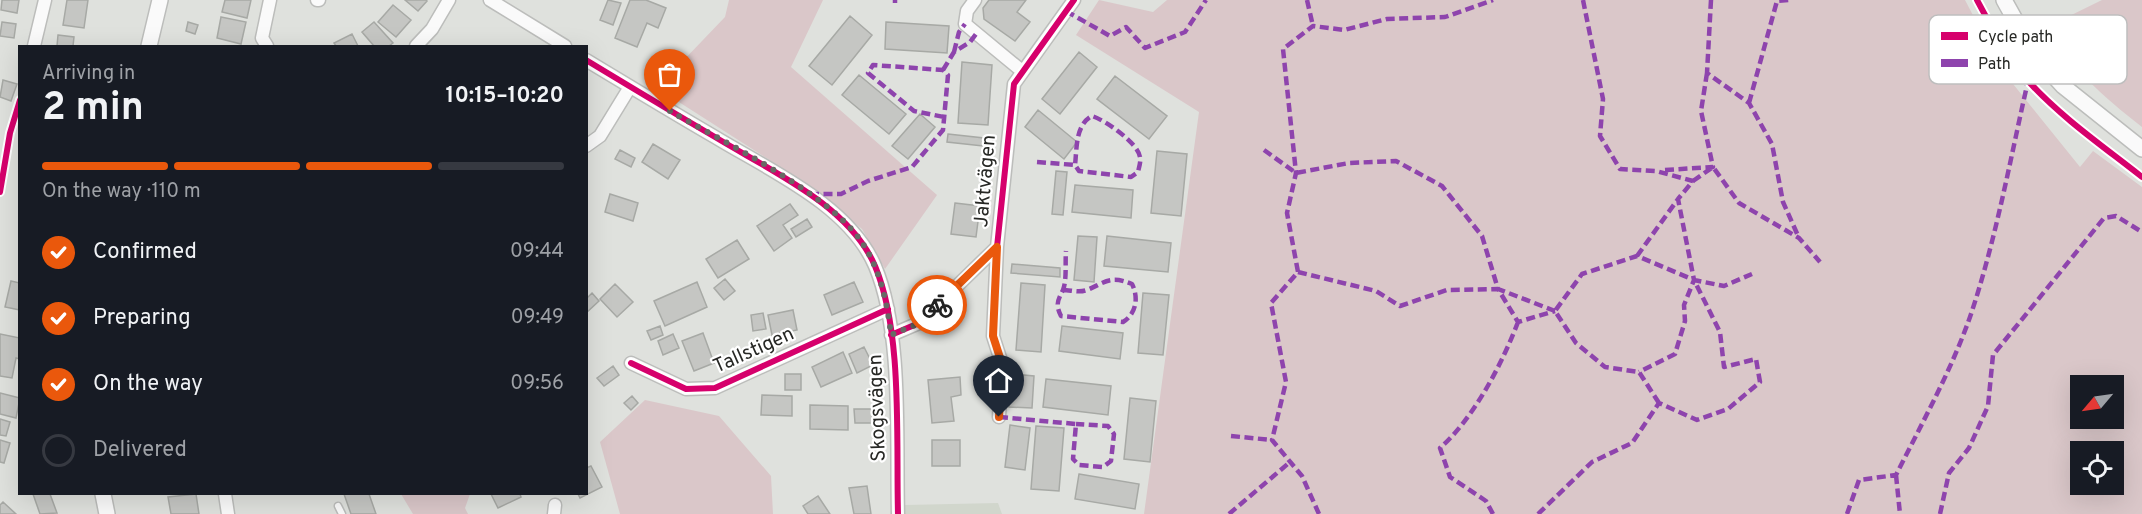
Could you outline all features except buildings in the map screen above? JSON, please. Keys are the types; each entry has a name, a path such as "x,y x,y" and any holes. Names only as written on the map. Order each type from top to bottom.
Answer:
{"street":[{"path":"34,45 45,0"},
{"path":"149,45 160,0"},
{"path":"266,45 262,38 270,0"},
{"path":"417,45 432,29 449,0"},
{"path":"490,0 563,45"},
{"path":"975,0 967,11 965,24 1022,71"},
{"name":"Jaktvägen","path":"999,417 1002,364 993,336 997,247 1006,136 1014,84 1074,0"},
{"path":"2004,0 2012,15"},
{"name":"Skogsvägen","path":"588,61 810,194 854,232 875,266 888,309 898,514"},
{"path":"2061,84 2142,149"},
{"path":"588,145 600,136 630,87"},
{"name":"Jaktvägen","path":"891,335 920,323 997,247"},
{"name":"Tallstigen","path":"631,363 686,389 715,388 888,309"},
{"path":"103,495 107,514"},
{"path":"225,495 228,514"}],"lane":[{"path":"338,506 342,514"}],"shaded area":[{"path":"729,0 823,0 791,67 937,195 885,269 862,229 810,186 657,88 725,17"},
{"path":"1099,0 1153,12 1167,0 1965,0 1973,15 1929,15 1929,84 2013,84 2080,167 2093,151 2142,187 2142,514 1144,514 1199,112 1076,35"},
{"path":"2102,0 2142,0 2142,127 2091,84 2127,84 2127,15 2071,15"},
{"path":"645,400 719,416 771,476 773,514 620,514 600,442"},
{"path":"402,495 470,495 465,508 468,514 413,514"},
{"path":"998,503 1002,514 903,514 905,505"}],"marked path":[{"path":"1066,11 1110,36 1126,27 1145,48 1185,32 1206,0"},
{"path":"1307,0 1313,26"},
{"path":"1319,514 1302,476 1272,440 1286,382 1271,303 1298,272 1287,213 1296,173 1283,49 1313,26 1344,30 1387,19 1445,17 1493,0"},
{"path":"1583,0 1603,99 1600,136 1620,169 1656,171 1693,181 1678,199"},
{"path":"1711,0 1707,73 1749,103 1772,144 1783,202 1799,238"},
{"path":"1749,103 1777,1 1789,0"},
{"path":"954,52 959,32 965,24"},
{"path":"943,70 954,52 970,42 976,34"},
{"path":"810,194 841,194 868,181 912,167 943,130 948,75 943,70 873,65 868,73 914,111 944,117"},
{"path":"1665,170 1713,167 1701,111 1707,73"},
{"path":"1847,514 1859,480 1896,475 1954,357 1970,317 1988,259 2027,84"},
{"path":"1037,162 1075,165 1079,171 1131,177 1138,172 1140,159 1138,151 1127,139 1092,116 1082,125 1075,165"},
{"path":"1264,150 1296,173 1349,163 1396,161 1442,186 1482,236 1498,289 1555,311"},
{"path":"1693,181 1713,167 1739,203 1799,238 1820,262"},
{"path":"1637,256 1678,199 1694,280 1684,305 1685,321 1675,354 1639,372"},
{"path":"1940,514 1949,473 1969,448 1988,406 1993,355 2104,218 2116,216 2142,232"},
{"path":"1063,290 1084,291 1108,281 1118,280 1132,284 1136,300 1131,315 1123,322 1061,316 1058,302 1065,281 1066,251"},
{"path":"1659,403 1639,372 1605,367 1576,343 1555,311 1582,274 1637,256 1694,280"},
{"path":"1298,272 1376,291 1400,306 1447,290 1498,289 1518,322 1555,311"},
{"path":"1538,514 1592,462 1632,443 1659,403 1697,420 1728,409 1760,382 1756,359 1724,367 1720,332 1694,280 1724,286 1752,274"},
{"path":"1493,514 1486,501 1450,477 1440,448 1464,422 1486,390 1518,322"},
{"path":"999,417 1076,424 1073,459 1079,465 1103,467 1111,461 1114,434 1108,426 1076,424"},
{"path":"1231,436 1272,440"},
{"path":"1229,514 1290,462"},
{"path":"1896,475 1900,514"}],"cycle path":[{"path":"891,335 919,323 997,247 1014,84 1074,0"},
{"path":"1977,0 1985,15"},
{"path":"588,61 806,191 847,225 863,244 875,266 890,322 896,387 898,514"},
{"path":"2031,84 2069,120 2142,177"},
{"path":"0,192 10,133 18,107"},
{"path":"631,363 686,389 715,388 888,309"}],"way so far":[{"path":"670,111 810,194 854,232 875,266 888,309 891,335 920,323 937,305"}],"route":[{"path":"937,305 997,247 993,336 1002,364 999,417"}]}
